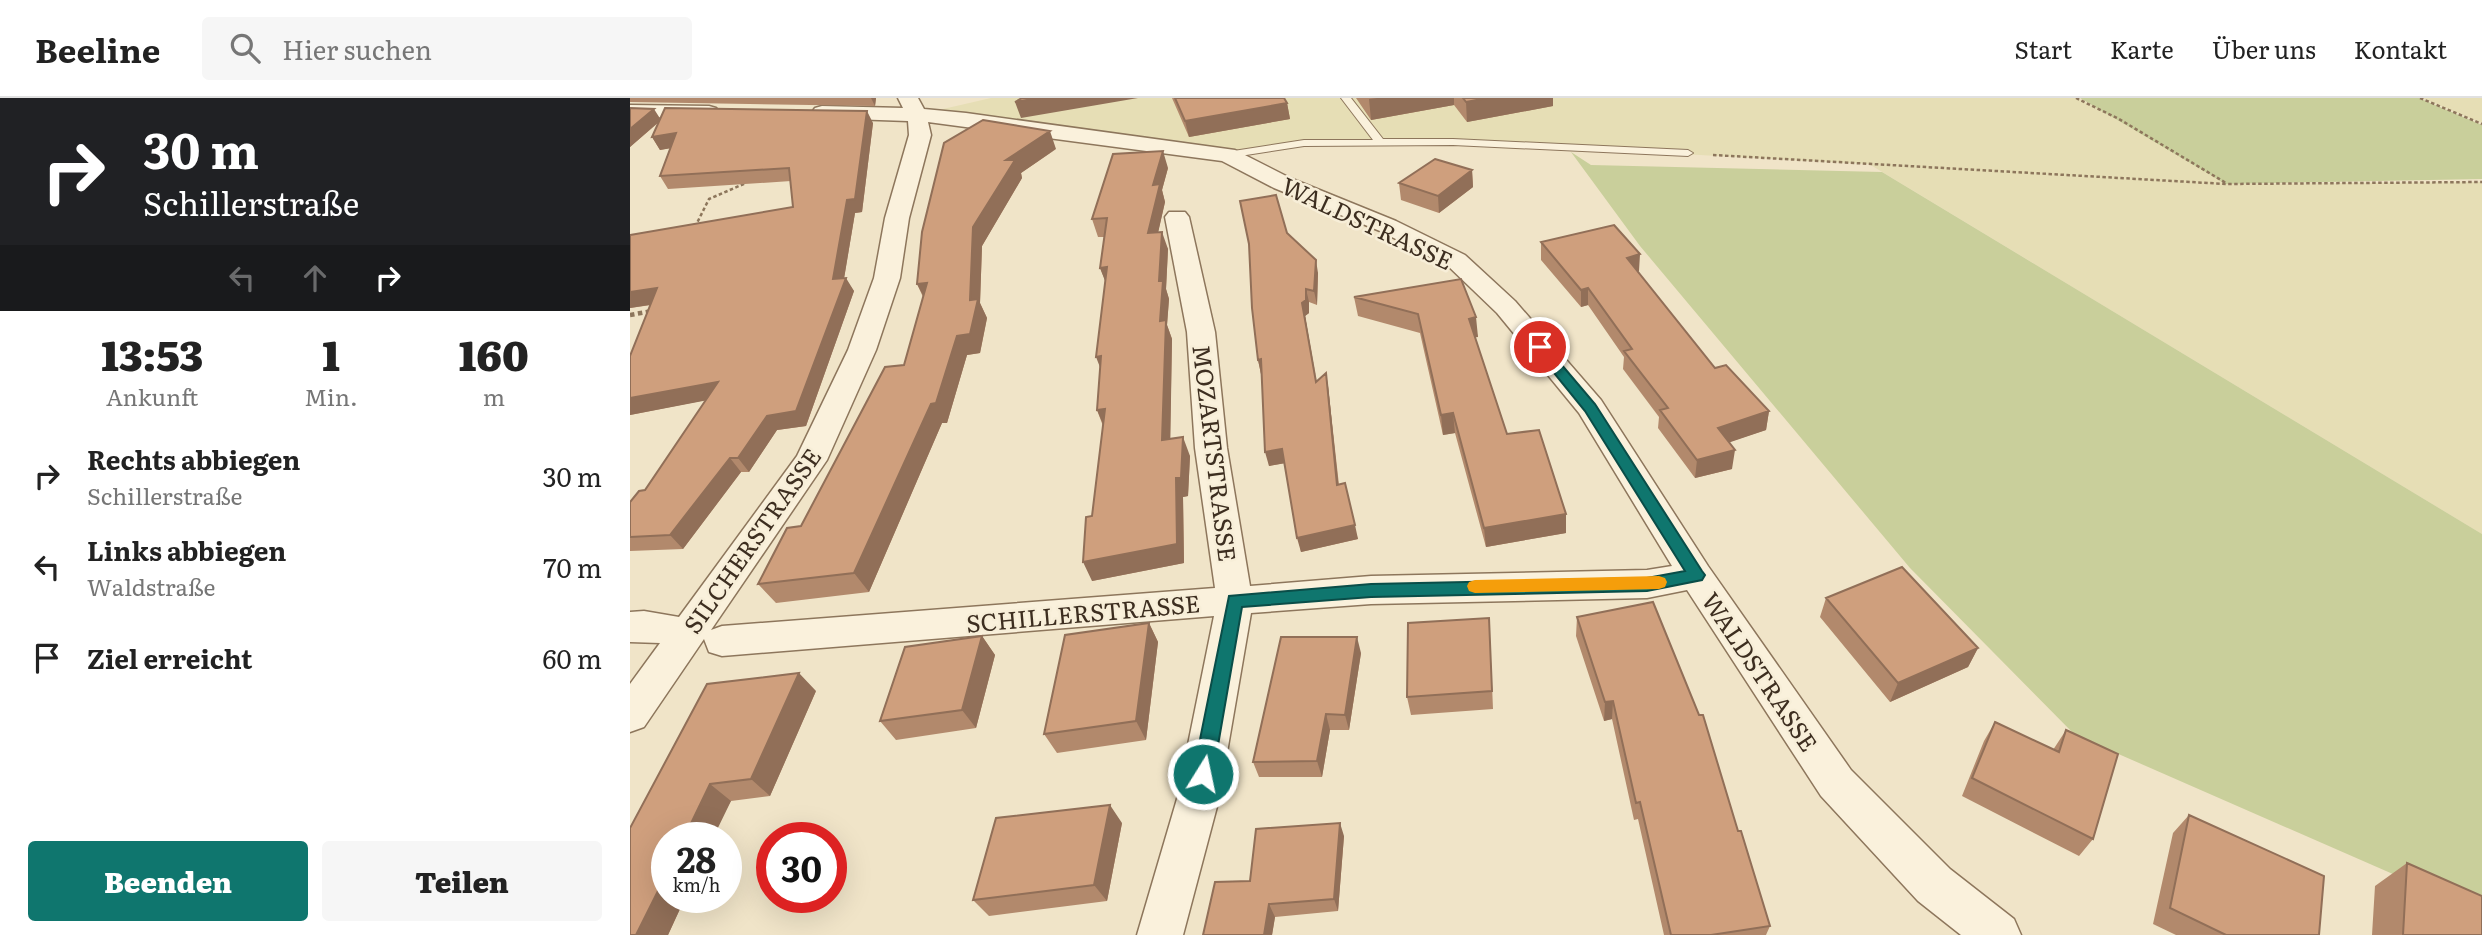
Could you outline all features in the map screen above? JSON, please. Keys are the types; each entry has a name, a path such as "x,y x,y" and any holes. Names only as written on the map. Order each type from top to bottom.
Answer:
{"street":[{"name":"WALDSTRASSE","path":"804,112 912,106 1028,127 1227,155 1282,183 1388,226 1456,260 1506,307 1590,408 1696,575 1836,783 1934,885 1998,935"},
{"name":"SILCHERSTRASSE","path":"630,715 704,637 811,460 862,350 887,278 897,218 920,135 912,106"},
{"path":"630,111 728,112"},
{"name":"MOZARTSTRASSE","path":"1160,935 1198,799 1235,600 1212,448 1201,332 1177,217"},
{"name":"SCHILLERSTRASSE","path":"630,628 644,626 704,637 1371,590 1647,584 1696,575"}],"lane":[{"path":"1346,98 1380,142"},
{"path":"1227,155 1304,143 1380,142 1452,142 1688,153"}],"path":[{"path":"2076,98 2119,119 2227,184"},
{"path":"2420,98 2482,124"},
{"path":"1688,153 2227,184 2482,182"},
{"path":"691,235 709,199 747,182"},
{"path":"630,315 653,311 657,300"}],"shaded area":[{"path":"991,98 2077,98 2119,119 2227,184 2482,182 2482,534 1869,164 1453,142 1304,143 1227,155 917,115"},
{"path":"2422,98 2482,98 2482,123"}],"green space":[{"path":"2080,98 2419,98 2482,125 2482,179 2226,184"},
{"path":"1571,152 1591,165 1882,172 2482,534 2482,913 2075,735 1910,568 1640,246"}],"building":[{"path":"1022,98 1039,98 1015,102"},
{"path":"1175,98 1284,98 1287,103 1185,121"},
{"path":"1463,98 1487,98 1466,102"},
{"path":"630,108 654,109 630,129"},
{"path":"665,108 867,111 855,199 847,200 833,279 846,278 796,411 767,416 738,458 730,458 670,535 630,537 630,502 639,491 645,490 718,382 630,398 630,356 657,288 630,292 630,235 793,207 789,168 660,176 676,133 652,137"},
{"path":"983,120 1050,131 1006,160 1015,160 973,227 970,300 978,299 970,334 957,336 936,403 931,404 854,573 758,584 787,528 801,526 885,367 904,365 927,283 917,284 922,232 944,143"},
{"path":"1163,151 1153,185 1160,184 1148,233 1162,232 1159,281 1163,281 1160,321 1166,320 1162,440 1183,437 1181,478 1176,478 1177,544 1083,562 1086,517 1092,516 1105,409 1097,410 1101,356 1096,357 1107,267 1100,268 1107,218 1092,219 1113,154"},
{"path":"1435,159 1472,170 1438,196 1399,183"},
{"path":"1276,195 1287,233 1316,260 1314,291 1306,289 1306,300 1302,303 1316,382 1326,373 1337,485 1345,483 1355,525 1297,538 1282,449 1265,452 1261,359 1258,360 1252,308 1249,244 1240,201"},
{"path":"1614,225 1640,254 1627,258 1715,368 1726,365 1769,411 1718,428 1735,450 1697,460 1660,410 1668,408 1624,351 1632,349 1588,288 1581,290 1541,242"},
{"path":"1461,279 1476,317 1469,319 1507,434 1539,430 1566,514 1484,528 1453,413 1441,415 1418,314 1354,297"},
{"path":"1902,567 1978,648 1898,683 1826,598"},
{"path":"1653,602 1699,715 1703,715 1770,926 1711,935 1671,935 1640,802 1636,803 1613,701 1605,702 1577,617"},
{"path":"1489,618 1492,691 1407,697 1408,623"},
{"path":"1149,623 1136,721 1044,734 1065,635"},
{"path":"982,636 962,710 880,721 905,647"},
{"path":"1281,637 1357,637 1345,715 1326,714 1317,761 1253,762"},
{"path":"799,673 751,779 710,784 692,822 651,822 651,905 636,935 630,935 630,828 707,684"},
{"path":"1995,722 2059,752 2066,730 2118,754 2093,839 1972,778"},
{"path":"1110,805 1094,885 973,900 996,818"},
{"path":"2189,815 2324,876 2319,935 2226,935 2170,908"},
{"path":"1340,823 1334,899 1269,904 1264,935 1203,935 1215,882 1250,881 1256,829"},
{"path":"2407,863 2482,896 2482,935 2403,935"}],"slow traffic":[{"path":"1475,586 1659,582"}],"route":[{"path":"1203,774 1235,600 1371,590 1647,584 1696,575 1590,408 1540,347"}]}
